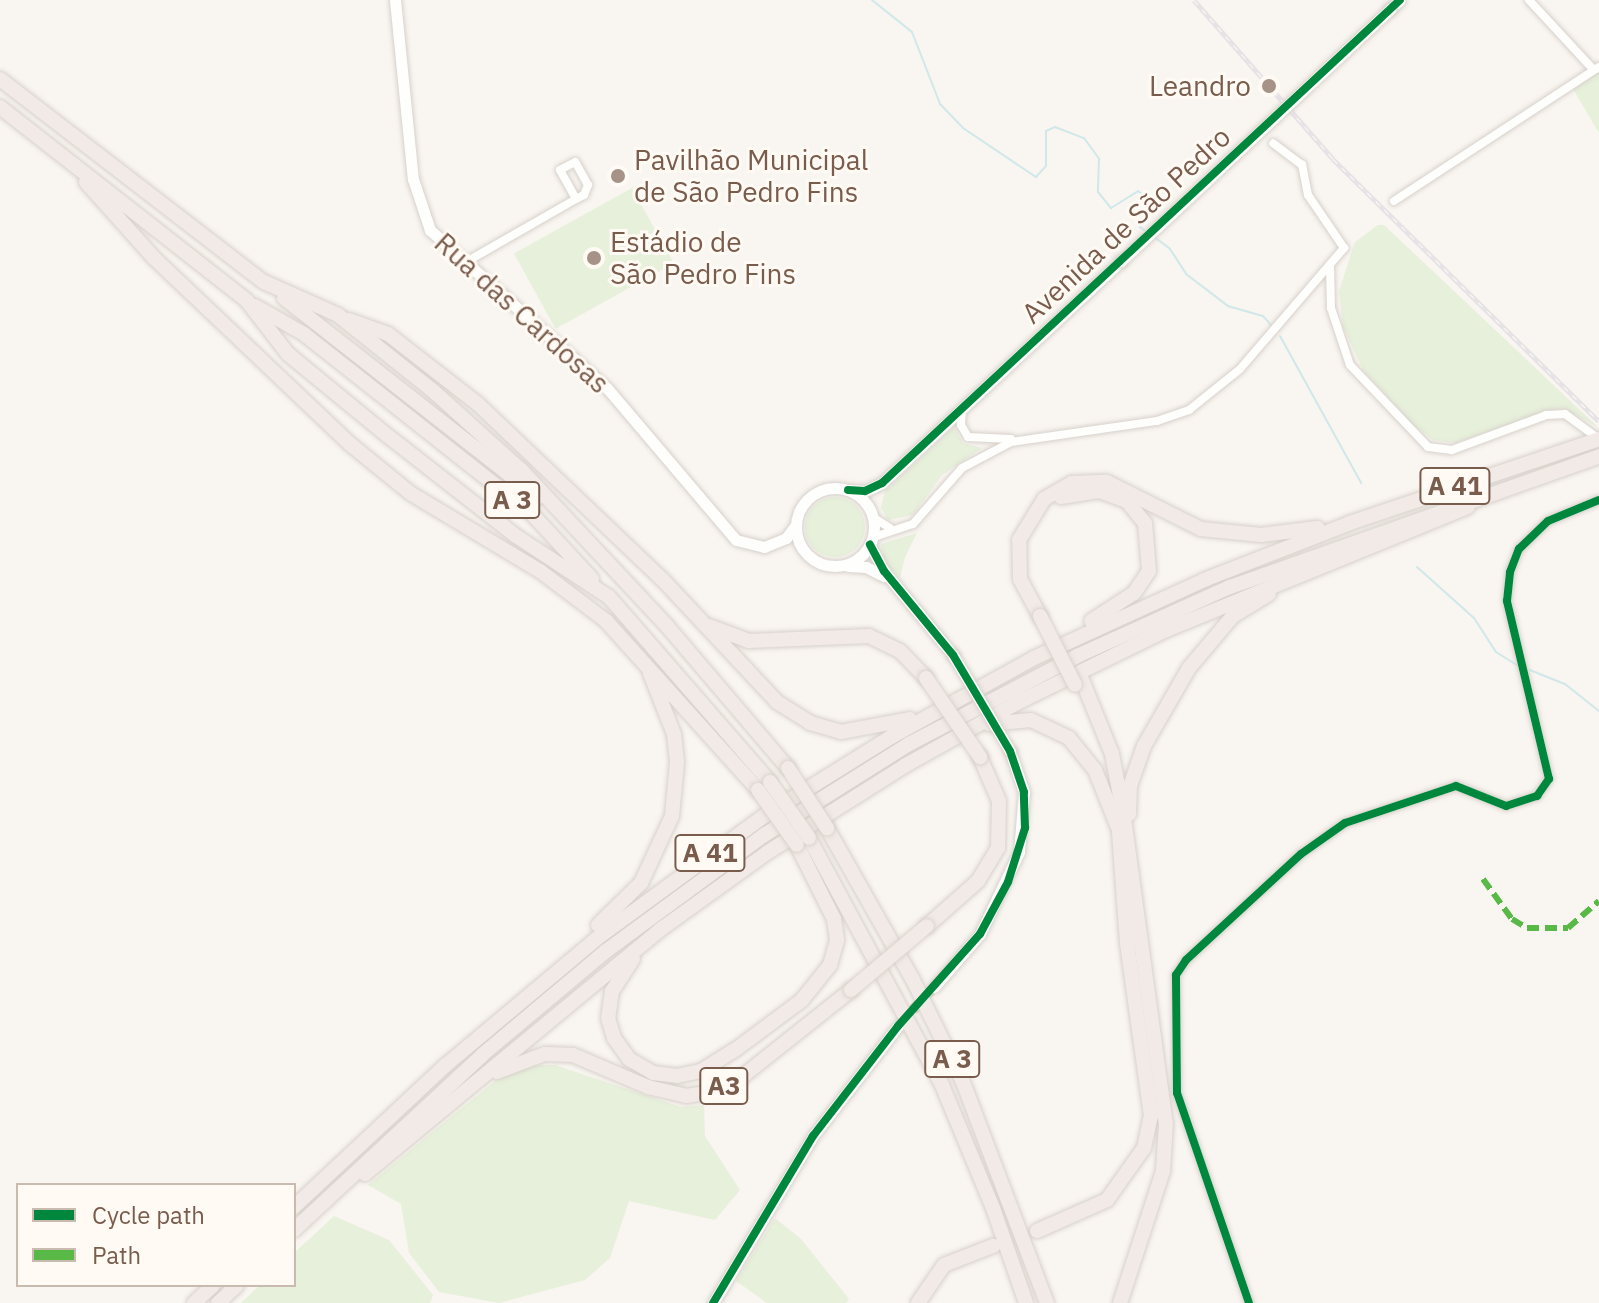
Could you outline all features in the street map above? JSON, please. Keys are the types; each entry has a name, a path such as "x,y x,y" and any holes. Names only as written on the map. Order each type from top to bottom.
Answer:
{"highway":[{"name":"A 3","path":"0,79 555,509"},
{"name":"A 3","path":"0,107 247,301 304,334 533,515 609,597 764,786"},
{"path":"76,169 154,258 350,444 410,493 540,571 629,643 764,786 803,842 834,919 837,940 830,965 802,1000 701,1071 677,1076 653,1073 629,1059 608,1018 620,973 661,929"},
{"name":"A 3","path":"264,282 338,315 432,390 522,471 659,618 788,768 827,828 958,1072 1010,1194 1047,1303"},
{"name":"A 3","path":"247,301 288,354 310,372 516,536 609,597"},
{"path":"338,315 388,334 478,404 700,620 777,702 810,723 841,732 871,730 939,709"},
{"name":"A 41","path":"296,1205 563,965 764,816 939,709 1076,638 1350,523 1597,440"},
{"name":"A 41","path":"296,1228 482,1055 606,951 708,874 860,774 969,711 1172,612 1324,550 1599,456"},
{"path":"318,1206 357,1181 661,929 781,844 948,741 1140,642 1308,571 1441,520 1527,479"},
{"path":"1120,1303 1163,1171 1166,1123 1129,850 1112,754 1044,614 1020,579 1019,540 1044,499 1072,483 1107,482 1201,529 1261,535 1350,523"},
{"path":"1044,614 1026,559 1035,524 1050,505 1073,492 1099,491 1127,501 1145,523 1149,571 1134,593 1090,622 1076,638"},
{"path":"1129,850 1135,768 1189,668 1233,616 1308,571"},
{"name":"A3","path":"466,1089 521,1060 573,1055 648,1087 686,1096 716,1091 743,1076 927,926 978,881 998,848 999,801 980,757 926,678 900,651 869,636 749,641 700,620"},
{"path":"563,965 580,940 641,883 659,852 673,808 677,762 671,719 650,673 629,643"},
{"path":"1037,1231 1107,1200 1144,1148 1151,1116 1127,943 1119,830 1104,757 1078,682"},
{"path":"948,741 1012,719 1056,729 1092,764 1119,830"},
{"name":"A 3","path":"803,842 933,1065 989,1197 1026,1303"},
{"path":"918,1303 944,1265 993,1246"},
{"path":"194,1303 211,1287"},
{"path":"218,1303 235,1287"}],"street":[{"name":"Rua das Cardosas","path":"395,0 418,203 430,230 607,388 736,540 755,548 778,542 804,552"},
{"name":"Avenida de São Pedro","path":"872,514 882,483 1400,0"},
{"path":"1394,201 1596,68 1529,0"},
{"path":"964,406 961,425 976,442 1115,429 1189,410 1240,369 1344,248 1308,195 1302,165 1273,143"},
{"path":"466,262 576,199"},
{"path":"1330,266 1331,308 1350,365 1428,447 1452,450 1546,415 1565,414 1597,440"},
{"path":"843,566 872,541 921,518 962,468 1032,437"},
{"path":"778,542 795,526 813,494 865,491 882,483"},
{"path":"848,490 872,514 895,528"},
{"path":"1249,1303 1177,1093 1176,975 1186,960 1301,854 1345,823 1456,786 1506,806 1537,796 1549,779 1507,601 1510,572 1519,549 1548,521 1599,500"},
{"path":"872,514 872,541 891,581 953,655 1010,751 1024,792 1019,852 980,934 934,987"},
{"path":"795,526 804,552 818,563 874,569 891,581"},
{"path":"713,1303 813,1136 898,1026"}],"green space":[{"path":"1599,72 1599,133 1573,89"},
{"name":"Estádio de São Pedro Fins","path":"632,188 674,263 556,329 514,253"},
{"path":"1378,225 1384,225 1598,427 1562,408 1454,443 1433,440 1412,424 1363,370 1343,326 1339,291 1355,242"},
{"path":"954,427 963,443 982,448 942,475 913,515 888,520 881,507 885,491"},
{"path":"835,497 846,499 856,506 863,516 863,538 856,548 846,555 835,557 824,555 814,548 807,538 805,527 807,516 814,506 824,499"},
{"path":"917,533 905,557 900,578 884,562 881,544"},
{"path":"531,1065 555,1065 681,1107 704,1105 705,1136 740,1190 715,1220 629,1201 610,1258 585,1280 499,1303 439,1292 409,1253 401,1204 368,1185 506,1072"},
{"path":"334,1216 389,1240 433,1295 430,1303 241,1303 258,1287 296,1287 296,1251"},
{"path":"775,1218 801,1239 849,1299 846,1303 767,1303 736,1281"}],"waterway":[{"path":"872,0 912,32 940,104 963,128 1036,177 1046,166 1046,131 1055,127 1084,138 1099,159 1098,192 1111,208 1138,191 1155,205 1140,227 1144,230"},
{"path":"1153,236 1170,249 1186,274 1228,306 1263,316 1271,325"},
{"path":"1280,336 1361,483"},
{"path":"1417,567 1474,618 1496,652 1517,665"},
{"path":"1530,670 1565,684 1599,711"}],"tunnel":[{"path":"901,1022 934,987"}],"railway":[{"path":"1194,0 1333,159 1599,421"}],"marked path":[{"path":"1483,879 1512,919 1527,928 1568,928 1599,901"}],"cycle path":[{"path":"848,490 865,491 882,483 1400,0"},
{"path":"1249,1303 1177,1093 1176,975 1186,960 1301,854 1345,823 1456,786 1506,806 1537,796 1549,779 1507,601 1510,572 1519,549 1548,521 1599,500"},
{"path":"713,1303 813,1136 898,1026 980,934 1008,882 1025,828 1024,792 1010,751 953,655 884,571 870,545"}],"place":[{"name":"Leandro","path":"1269,86"},
{"name":"Pavilhão Municipal de São Pedro Fins","path":"618,176"},
{"name":"Estádio de São Pedro Fins","path":"594,258"}]}
